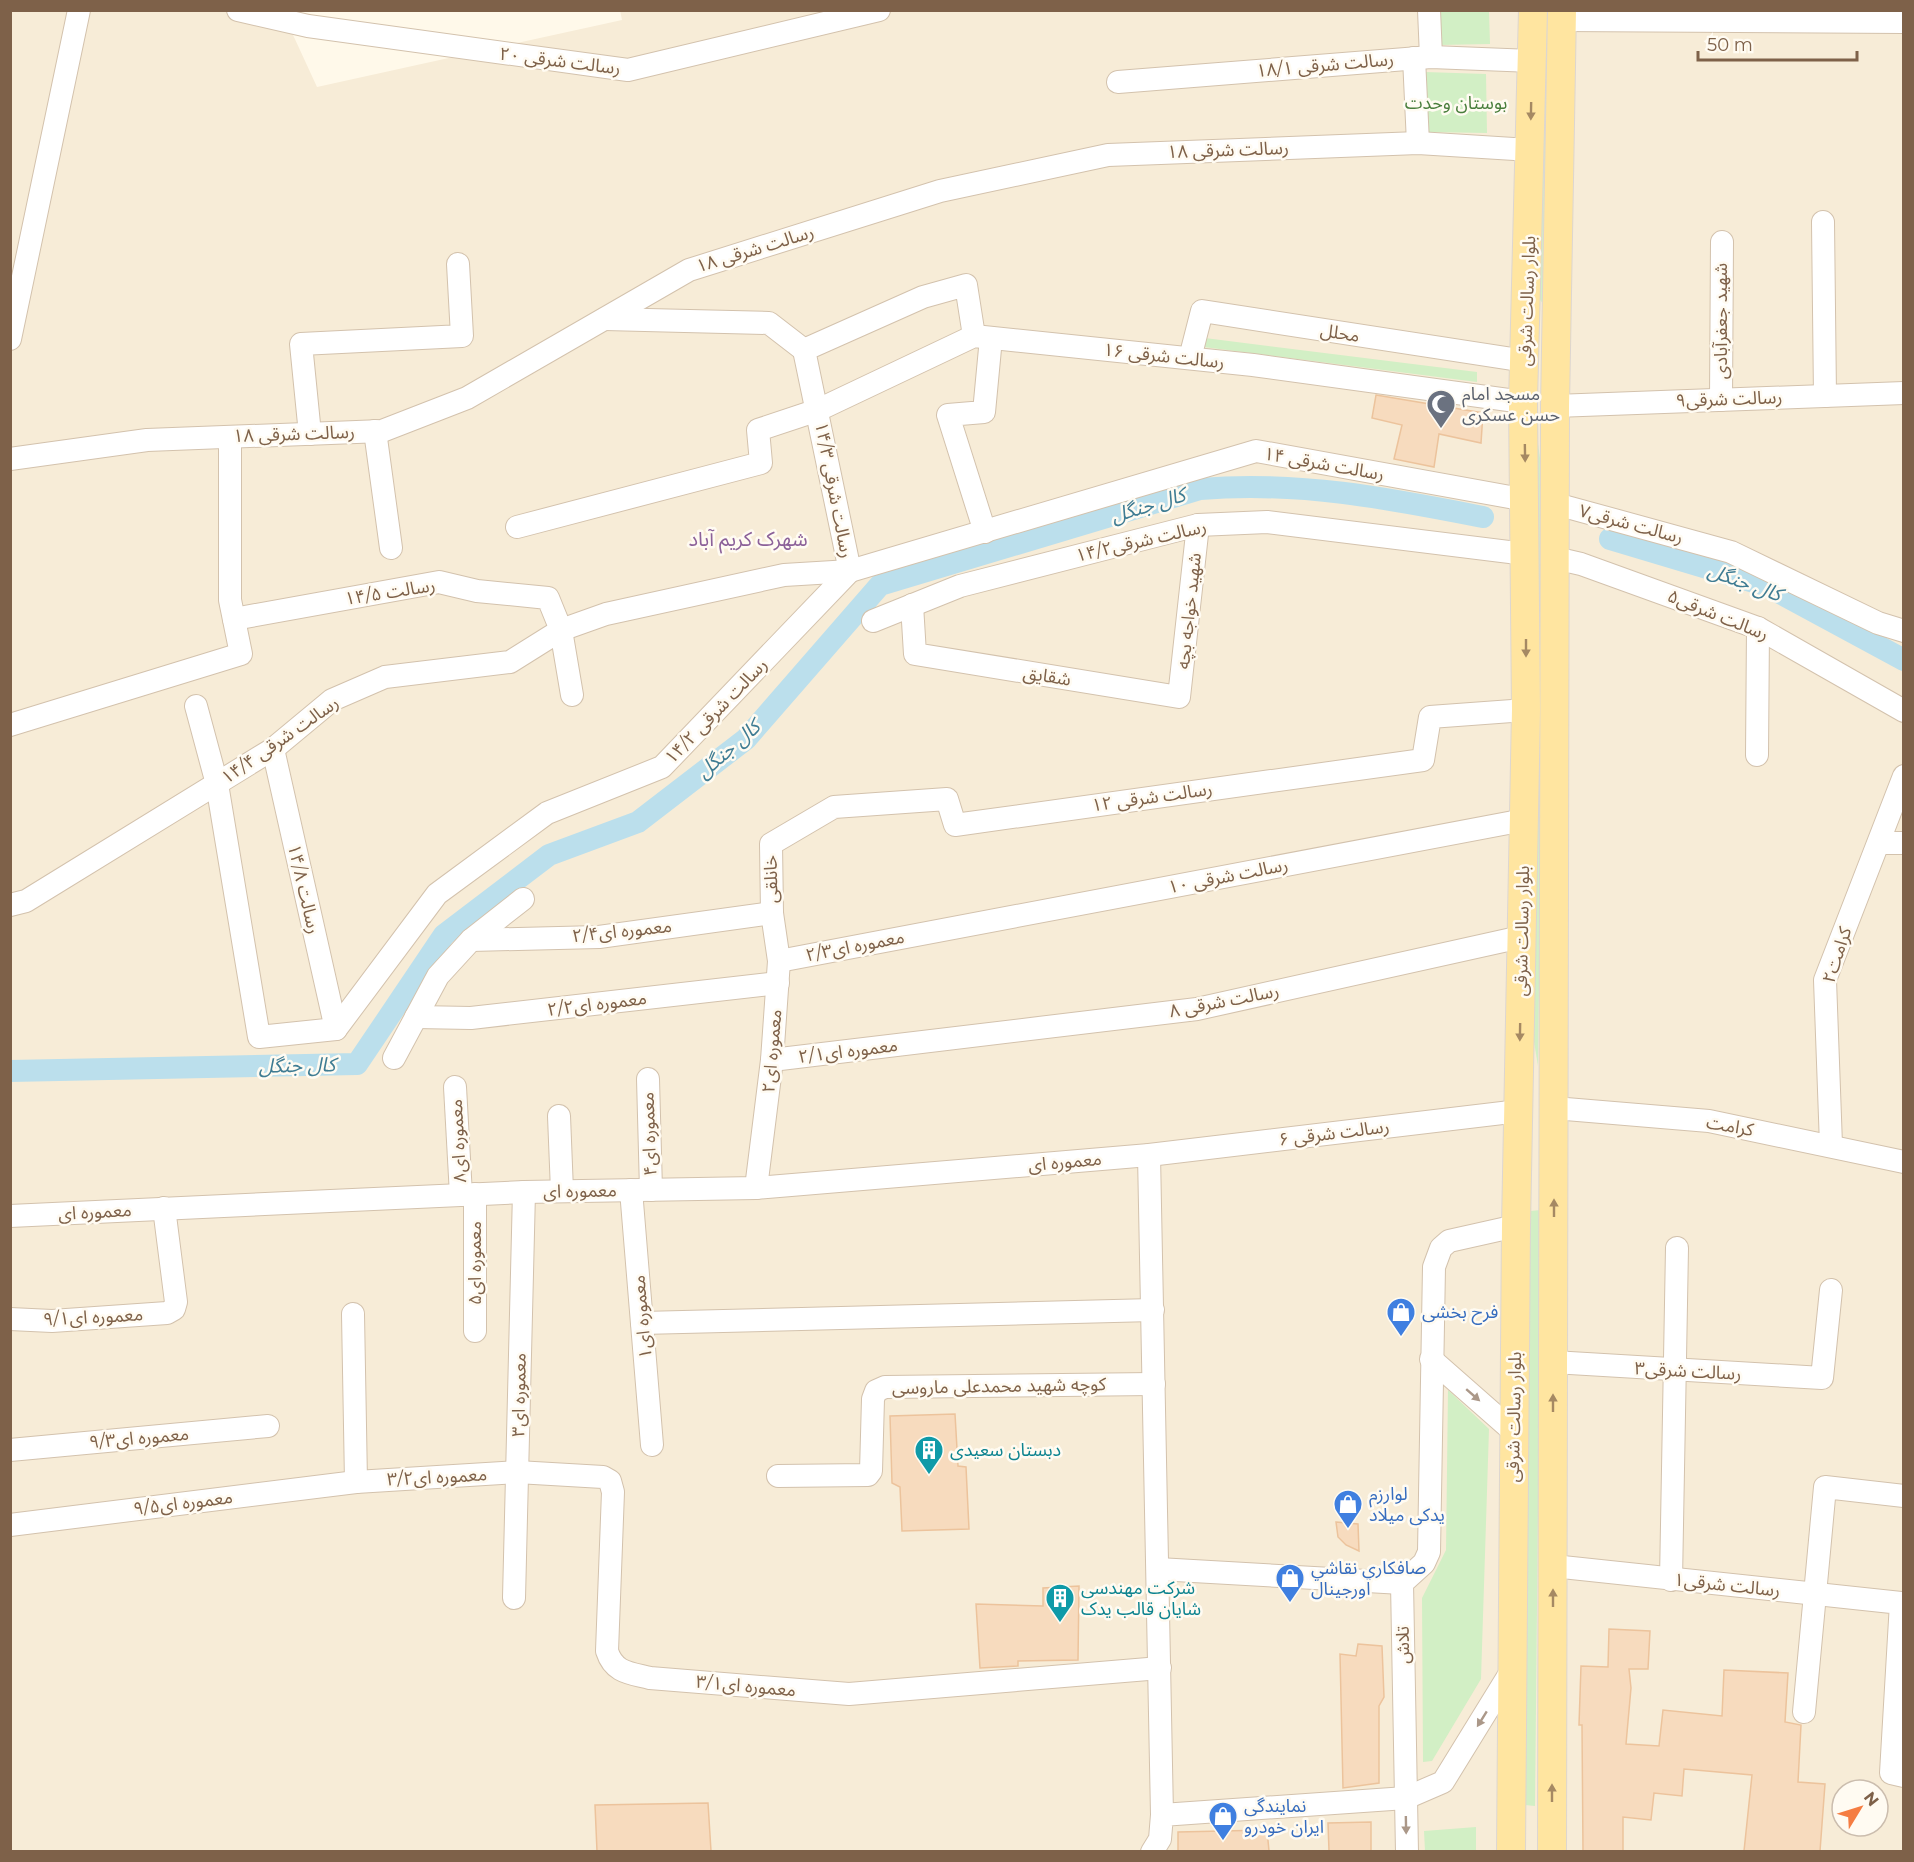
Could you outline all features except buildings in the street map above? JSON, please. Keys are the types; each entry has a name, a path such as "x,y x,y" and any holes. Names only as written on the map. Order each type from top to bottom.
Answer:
{"main road":[{"name":"بلوار رسالت شرقی","path":"1512,1840 1516,1226 1526,710 1526,500 1523,402 1533,10"},
{"name":"بلوار رسالت شرقی","path":"1552,1840 1555,406 1562,15"},
{"path":"1526,710 1555,711"},
{"path":"1512,1840 1552,1840"}],"street":[{"path":"10,339 79,10"},
{"name":"رسالت شرقی ۲۰","path":"238,10 308,26 627,70 879,10"},
{"path":"1418,143 1422,58 1429,10"},
{"path":"1562,15 1904,22"},
{"name":"رسالت شرقی ۱۸/۱","path":"1118,82 1422,58 1532,61"},
{"name":"رسالت شرقی ۱۸","path":"10,459 147,440 375,431 467,398 689,270 940,191 1108,155 1418,143 1531,150"},
{"path":"1822,222 1825,396"},
{"name":"شهید جعفرآبادی","path":"1721,400 1722,242"},
{"path":"310,434 302,344 462,336 458,264"},
{"path":"605,319 769,324 804,350 923,297 966,285 982,337 984,412 948,415 985,532"},
{"name":"محلل","path":"1190,358 1202,311 1525,361"},
{"path":"517,527 761,463 758,430 819,410 982,337"},
{"name":"رسالت شرقی ۱۶","path":"982,337 1190,358 1523,402"},
{"name":"رسالت شرقی ۱۴/۳","path":"804,350 819,410 850,572"},
{"name":"رسالت شرقی۹","path":"1555,406 1904,393"},
{"path":"375,431 391,548"},
{"path":"10,725 241,654 230,600 230,437"},
{"name":"رسالت شرقی ۱۴","path":"850,572 1256,452 1526,500"},
{"name":"رسالت شرقی۷","path":"1556,504 1731,552 1878,623 1904,631"},
{"name":"رسالت شرقی۱۴/۲","path":"873,621 960,586 1198,525 1267,522 1526,554"},
{"name":"شهید خواجه بچه","path":"1179,697 1198,525"},
{"name":"رسالت شرقی۵","path":"1556,558 1581,564 1758,628 1904,711"},
{"name":"رسالت شرقی ۱۴/۴","path":"10,905 26,901 273,749 332,700 385,677 510,662 561,630 606,614 783,575 850,572"},
{"name":"رسالت شرقی ۱۴/۲","path":"336,1029 437,894 548,813 662,767 850,572"},
{"name":"رسالت ۱۴/۵","path":"234,619 439,582 477,591 548,598 561,630"},
{"name":"شقایق","path":"912,605 915,654 1179,697"},
{"path":"1757,755 1758,628"},
{"path":"561,630 572,695"},
{"path":"196,706 217,784 259,1037 336,1029"},
{"name":"رسالت شرقی ۱۲","path":"771,844 834,807 947,798 955,825 1423,760 1430,717 1526,710"},
{"name":"رسالت ۱۴/۸","path":"273,749 336,1029"},
{"name":"کرامت۲","path":"1831,1145 1825,980 1904,776"},
{"name":"رسالت شرقی ۱۰","path":"931,932 1524,820"},
{"path":"1879,843 1904,843"},
{"name":"خانلقی","path":"771,844 772,913"},
{"path":"394,1058 438,976 471,940 523,899"},
{"name":"معموره ای۲/۴","path":"471,940 599,936 772,913"},
{"name":"معموره ای۲","path":"756,1188 772,1060 779,972 772,913"},
{"name":"معموره ای۲/۳","path":"779,972 931,932"},
{"name":"رسالت شرقی ۸","path":"923,1042 1197,1009 1521,937"},
{"name":"معموره ای۲/۲","path":"416,1017 471,1018 779,972"},
{"name":"معموره ای۲/۱","path":"772,1060 923,1042"},
{"name":"معموره ای۴","path":"641,1190 648,1079"},
{"name":"معموره ای۸","path":"455,1087 468,1195"},
{"name":"کرامت","path":"1554,1108 1709,1121 1904,1162"},
{"name":"رسالت شرقی ۶","path":"1149,1155 1519,1111"},
{"path":"559,1116 562,1191"},
{"path":"1149,1155 1162,1815 1160,1839 1152,1851"},
{"name":"معموره ای","path":"10,1216 524,1192 756,1188 1149,1155"},
{"name":"معموره ای۱","path":"641,1190 642,1323 652,1445"},
{"name":"معموره ای۳","path":"514,1598 524,1192"},
{"name":"معموره ای۵","path":"468,1195 475,1331"},
{"name":"معموره ای۹/۱","path":"10,1319 52,1321 167,1313 174,1309 176,1302 164,1209"},
{"path":"1158,1569 1402,1583 1424,1563 1429,1552 1434,1268 1441,1248 1459,1237 1516,1226"},
{"path":"1671,1580 1677,1248"},
{"name":"رسالت شرقی۳","path":"1553,1362 1822,1378 1831,1290"},
{"path":"642,1323 1153,1310"},
{"path":"352,1314 356,1482"},
{"path":"1431,1359 1514,1432"},
{"name":"کوچه شهید محمدعلی ماروسی","path":"778,1476 868,1475 871,1471 873,1399 876,1391 885,1387 1154,1384"},
{"name":"معموره ای۹/۳","path":"10,1450 268,1426"},
{"name":"معموره ای۳/۲","path":"356,1482 517,1472"},
{"name":"معموره ای۳/۱","path":"517,1472 603,1477 610,1481 613,1492 607,1651 610,1660 620,1671 650,1678 849,1694 1160,1668"},
{"name":"معموره ای۹/۵","path":"10,1525 356,1482"},
{"path":"1804,1713 1825,1487 1904,1496"},
{"name":"رسالت شرقی۱","path":"1553,1566 1901,1603 1891,1773 1904,1776"},
{"name":"تلاش","path":"1402,1583 1407,1851"},
{"path":"1162,1815 1406,1798 1443,1782 1512,1670"}],"shaded area":[{"path":"620,10 1903,11 1903,1851 11,1852 11,11 282,11 317,87 622,20"}],"green space":[{"path":"1439,11 1489,11 1490,44 1440,45"},
{"path":"1540,11 1549,11 1544,305 1534,292"},
{"name":"بوستان وحدت","path":"1425,72 1486,74 1487,133 1427,132"},
{"path":"1197,337 1477,372 1477,382 1196,346"},
{"path":"1536,429 1545,494 1538,1066 1531,1024"},
{"path":"1541,1210 1535,1806 1525,1805 1530,1211"},
{"path":"1448,1390 1489,1429 1481,1679 1432,1761 1423,1762 1422,1598 1446,1550"},
{"path":"1476,1827 1476,1851 1425,1851 1424,1831"}],"waterway":[{"name":"کال جنگل","path":"10,1071 357,1064 444,935 549,855 638,822 746,739 880,585 1200,489 1237,487 1308,489 1412,503 1483,517"},
{"name":"کال جنگل","path":"1610,539 1767,586 1904,660"}],"place":[{"name":"مسجد امام حسن عسکری","path":"1441,430"},
{"name":"فرح بخشی","path":"1401,1338"},
{"name":"دبستان سعیدی","path":"929,1476"},
{"name":"لوارزم یدکی میلاد","path":"1348,1530"},
{"name":"صافكاري نقاشي اورجينال","path":"1290,1604"},
{"name":"شرکت مهندسی شایان قالب یدک","path":"1060,1624"},
{"name":"نمایندگی ایران خودرو","path":"1223,1842"}],"district":[{"name":"شهرک کریم آباد","path":"748,539"}]}
